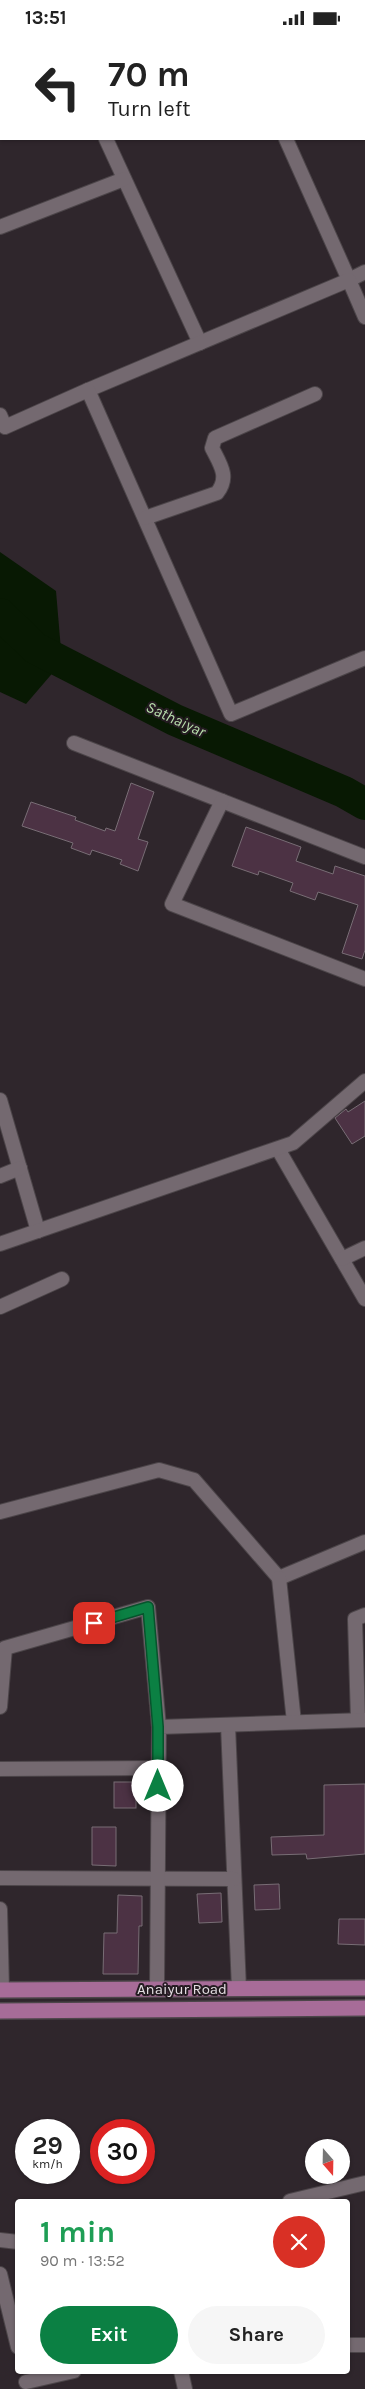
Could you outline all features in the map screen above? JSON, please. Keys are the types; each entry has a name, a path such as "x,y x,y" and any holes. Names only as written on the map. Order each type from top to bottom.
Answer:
{"main road":[{"name":"Anaiyur Road","path":"1,1990 365,1988"},
{"name":"Anaiyur Road","path":"0,2011 365,2008"}],"street":[{"path":"106,140 200,343"},
{"path":"286,140 365,317"},
{"path":"0,227 124,179"},
{"path":"0,415 5,427 365,272"},
{"path":"88,390 230,714 365,658"},
{"path":"145,518 217,493 223,486 224,472 212,448 214,438 316,394"},
{"path":"74,743 365,857"},
{"path":"222,801 172,904 365,979"},
{"path":"0,1244 293,1143 365,1081"},
{"path":"1,1105 38,1231"},
{"path":"278,1149 365,1299"},
{"path":"0,1176 20,1168"},
{"path":"342,1259 365,1248"},
{"path":"0,1307 62,1279"},
{"path":"0,1512 159,1470 194,1480 278,1578 294,1723"},
{"path":"278,1578 365,1542"},
{"path":"0,1707 5,1648 148,1607 158,1727 159,1879 157,1988"},
{"path":"158,1727 361,1720 355,1619 365,1615"},
{"path":"228,1725 239,1989"},
{"path":"0,1769 158,1768"},
{"path":"0,1878 234,1879"},
{"path":"0,1909 1,1990"},
{"path":"298,2199 365,2183"},
{"path":"0,2240 15,2241"},
{"path":"0,2274 15,2335"},
{"path":"350,2345 365,2345"},
{"path":"25,2381 59,2374"},
{"path":"181,2374 185,2389"}],"shaded area":[{"path":"0,552 56,591 62,662 26,704 0,692"}],"building":[{"path":"131,783 154,792 138,839 148,842 138,871 120,864 122,860 92,850 90,855 71,848 73,843 22,826 31,802 76,817 75,820 105,831 106,828 115,831"},
{"path":"246,827 301,847 296,861 333,874 335,866 365,876 365,950 362,959 342,953 358,905 318,892 315,900 290,891 293,883 259,871 258,875 232,866"},
{"path":"365,1101 365,1136 352,1144 335,1118 346,1109 348,1112"},
{"path":"114,1782 136,1782 136,1808 114,1808"},
{"path":"365,1784 365,1854 307,1859 306,1854 272,1855 271,1837 324,1835 324,1785"},
{"path":"92,1827 116,1827 116,1866 92,1865"},
{"path":"279,1884 280,1909 255,1910 254,1885"},
{"path":"221,1893 222,1922 199,1923 197,1894"},
{"path":"118,1895 142,1896 142,1926 139,1926 138,1974 103,1974 104,1933 117,1933"},
{"path":"339,1919 365,1919 365,1945 338,1944"}],"waterway":[{"name":"Sathaiyar","path":"0,614 35,648 175,720 344,792 365,804"}],"route":[{"path":"94,1623 148,1607 158,1727 158,1786"}]}
